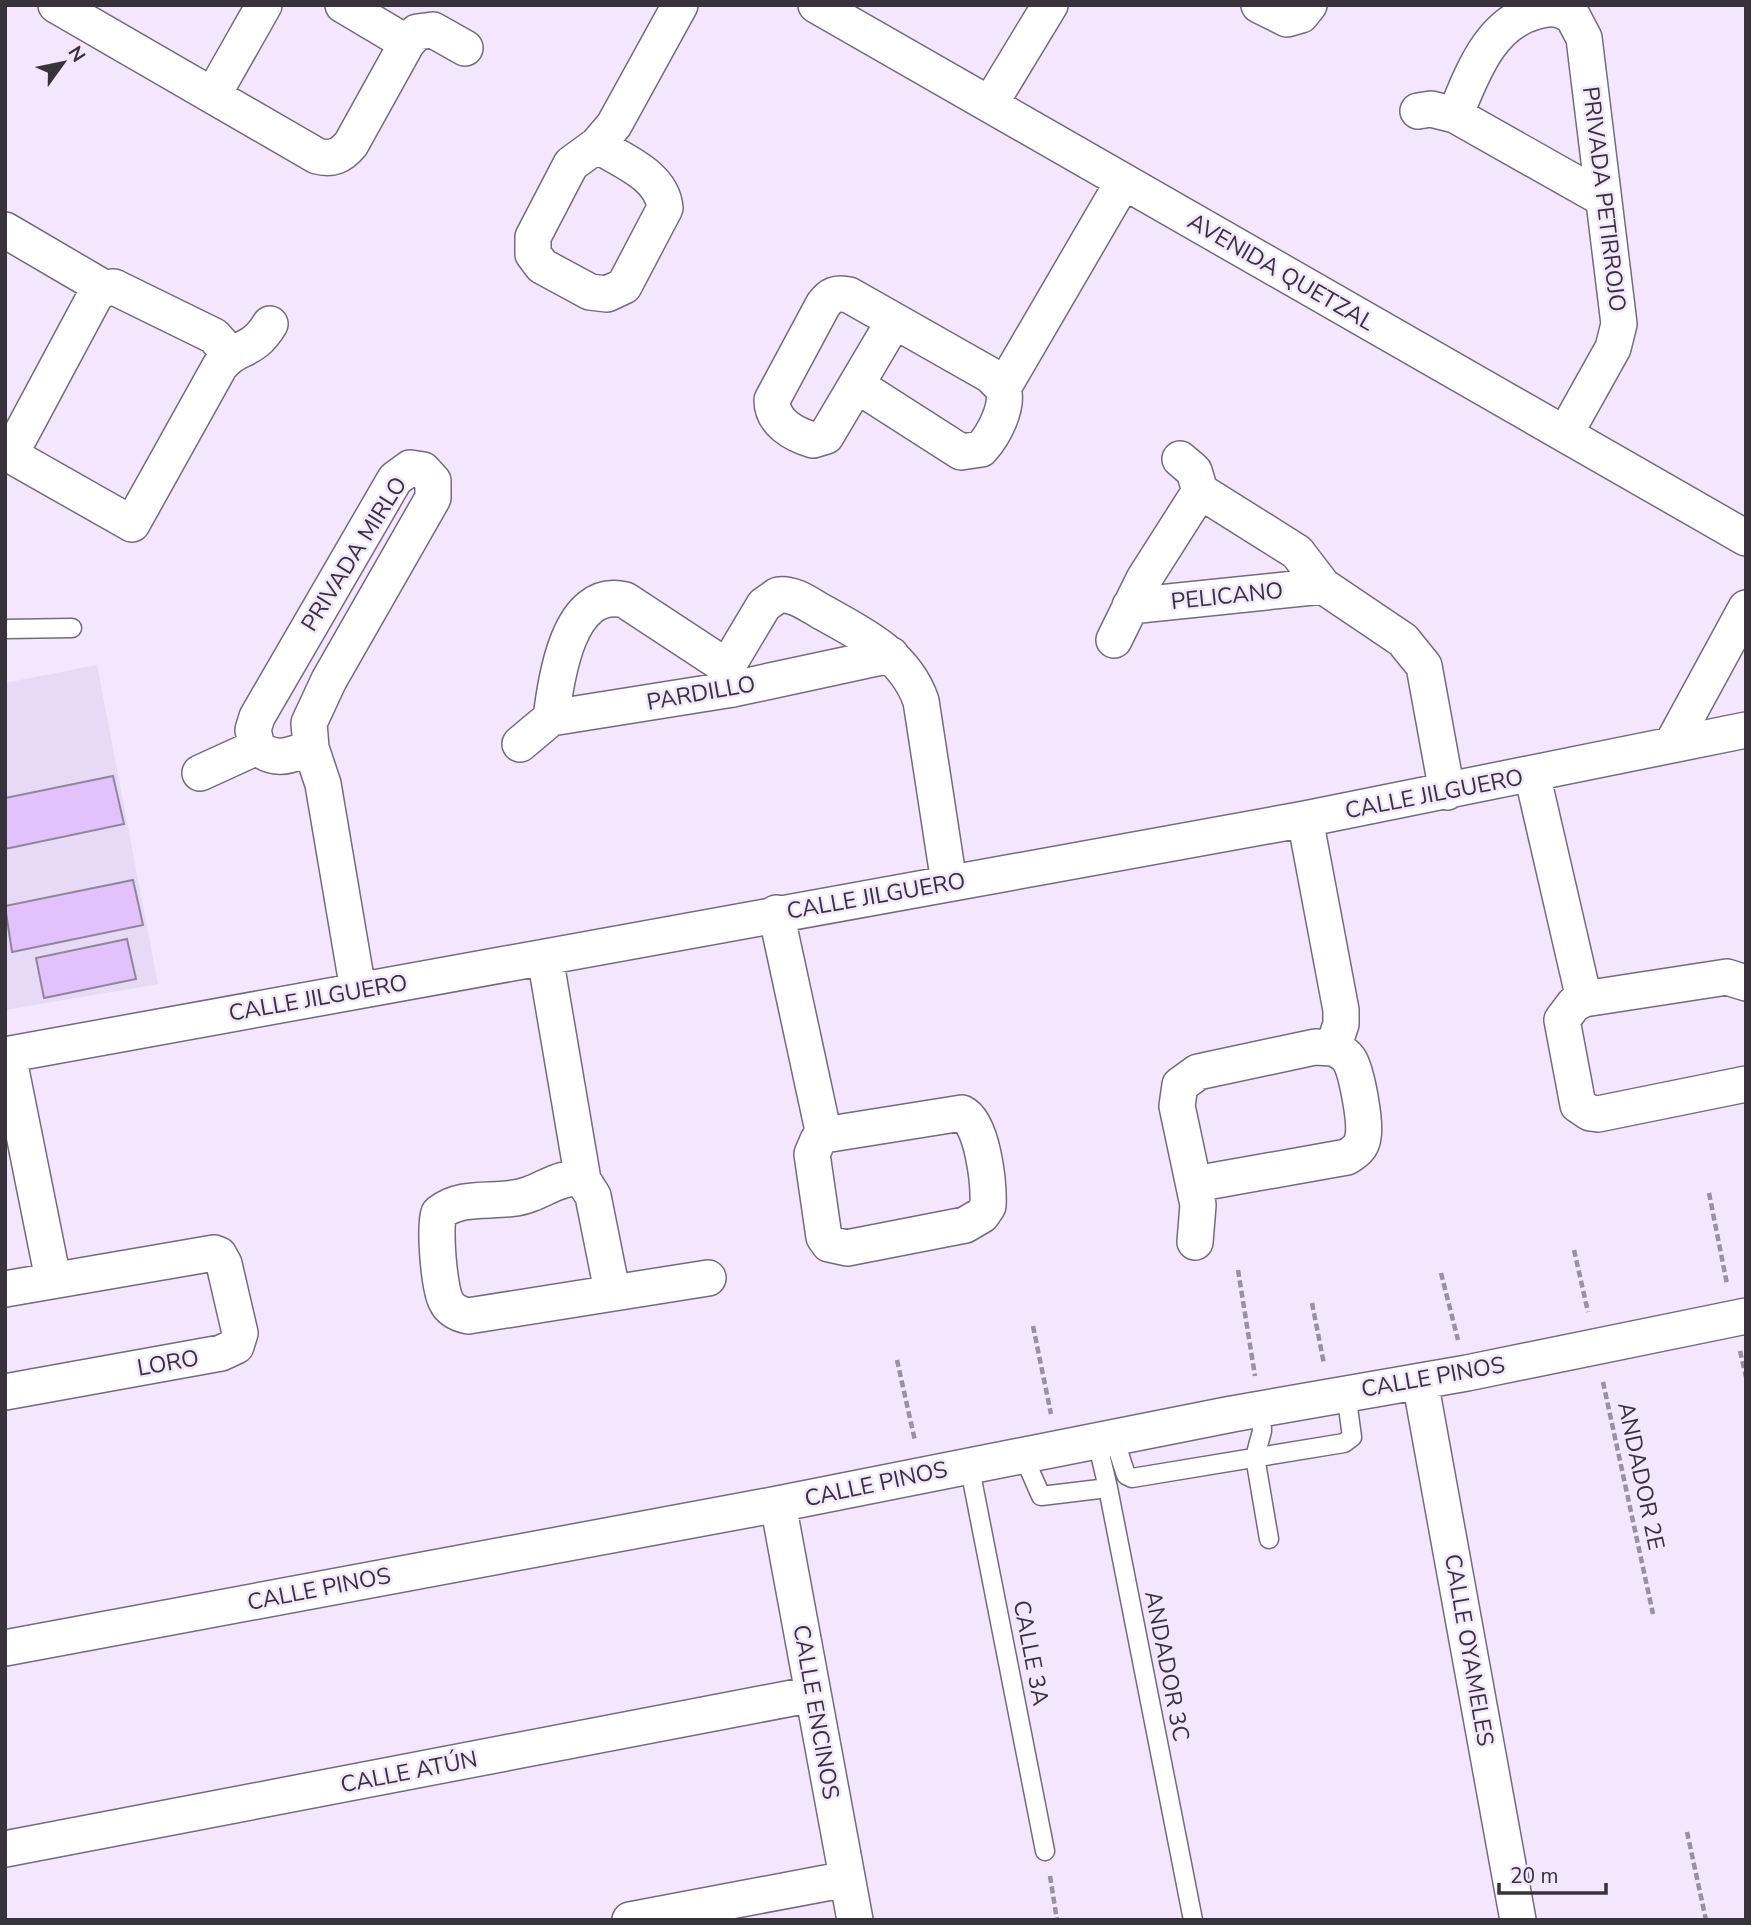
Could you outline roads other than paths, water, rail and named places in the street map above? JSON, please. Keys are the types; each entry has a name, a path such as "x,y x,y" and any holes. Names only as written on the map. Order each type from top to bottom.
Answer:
{"street":[{"path":"56,5 317,156 337,156 351,144 407,43 417,32 426,29 465,48"},
{"path":"213,95 264,5"},
{"path":"343,5 407,43"},
{"path":"597,145 614,125 680,5"},
{"name":"AVENIDA QUETZAL","path":"816,5 1746,538"},
{"path":"990,104 1050,5"},
{"path":"1259,5 1279,17 1302,12"},
{"name":"PRIVADA PETIRROJO","path":"1455,115 1484,51 1516,20 1536,11 1558,8 1573,17 1580,26 1584,38 1619,324 1613,348 1565,434"},
{"path":"1418,111 1431,109 1455,115 1602,198"},
{"path":"858,386 961,452 975,452 989,441 1004,405 1003,388 1122,182"},
{"path":"5,230 104,288"},
{"path":"5,446 19,438 95,296 104,288 114,287 214,336 231,355"},
{"path":"894,321 830,432 818,439 806,438 780,423 773,412 772,400 823,305 835,294 849,295 990,375 1003,388"},
{"path":"5,452 132,524 220,366 231,355 260,342 270,324"},
{"path":"1180,458 1194,471 1200,491 1297,552 1323,586 1403,640 1419,657 1424,666 1447,792"},
{"name":"PRIVADA MIRLO","path":"257,747 253,730 257,716 395,478 410,468 423,471 433,481 433,498 315,705 309,723 310,748 323,784 358,990"},
{"name":"PELICANO","path":"1114,640 1130,606 1200,491"},
{"name":"PELICANO","path":"1130,606 1323,586"},
{"path":"520,744 551,718 562,652 585,613 602,599 625,600 730,678 764,605 773,597 786,594 870,638 891,655 916,686 921,701 949,883"},
{"path":"1672,744 1746,608"},
{"name":"PARDILLO","path":"551,718 730,678 891,655"},
{"name":"CALLE JILGUERO","path":"7,1055 1305,819 1746,730"},
{"path":"200,773 257,747 272,758 310,748"},
{"path":"1532,774 1584,999"},
{"path":"1305,819 1341,1010 1341,1024 1333,1048"},
{"path":"776,914 824,1135"},
{"path":"545,957 583,1180 593,1196 612,1291"},
{"path":"1744,982 1727,977 1584,999 1565,1012 1562,1020 1575,1099 1590,1113 1746,1084"},
{"path":"1195,1184 1346,1157 1356,1152 1363,1137 1364,1121 1351,1062 1343,1053 1333,1048 1315,1047 1198,1072 1180,1085 1177,1106 1198,1205 1195,1242"},
{"path":"5,1289 53,1279 7,1055"},
{"path":"950,1114 968,1116 977,1131 988,1206 982,1215 965,1225 846,1248 829,1244 821,1228 812,1154 818,1140 824,1135 950,1114"},
{"path":"583,1180 561,1181 521,1198 462,1202 439,1213 435,1228 446,1301 456,1312 468,1316 612,1291 708,1278"},
{"name":"LORO","path":"5,1392 221,1353 236,1346 240,1333 224,1264 219,1255 208,1253 53,1279"},
{"name":"CALLE PINOS","path":"5,1648 778,1504 969,1464 1261,1409 1467,1373 1740,1317"},
{"name":"CALLE OYAMELES","path":"1420,1381 1518,1920"},
{"name":"CALLE ENCINOS","path":"778,1504 855,1920"},
{"name":"CALLE ATÚN","path":"5,1849 813,1694"},
{"path":"629,1920 847,1879"}],"lane":[{"path":"5,629 72,628"},
{"path":"1105,1440 1126,1475 1132,1478 1350,1441 1352,1428 1338,1395"},
{"path":"1261,1409 1262,1431 1255,1457 1269,1539"},
{"name":"ANDADOR 3C","path":"1105,1440 1108,1488 1193,1920"},
{"path":"1023,1455 1041,1496 1108,1488"},
{"name":"CALLE 3A","path":"969,1464 1045,1851"}]}
